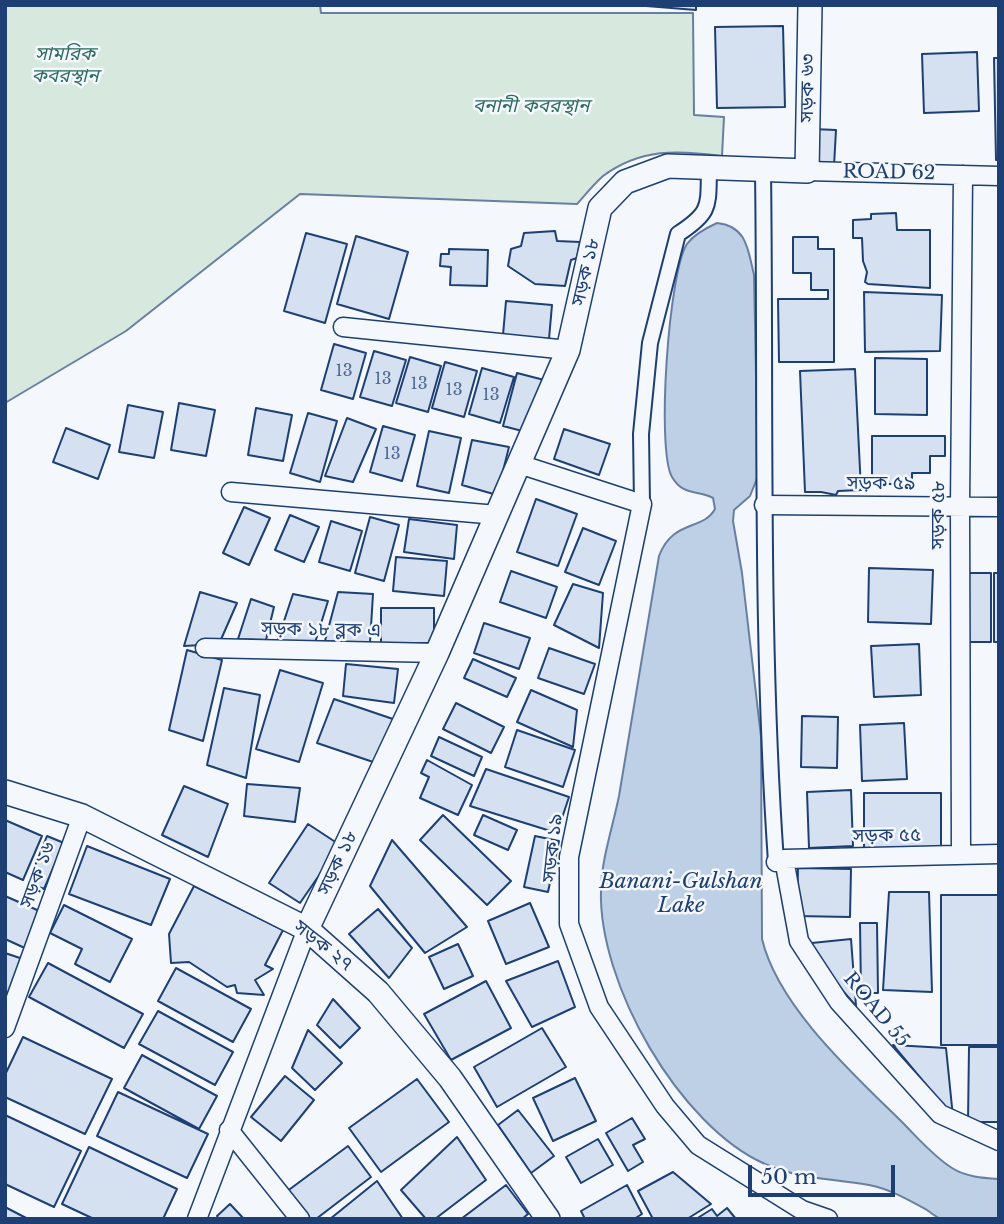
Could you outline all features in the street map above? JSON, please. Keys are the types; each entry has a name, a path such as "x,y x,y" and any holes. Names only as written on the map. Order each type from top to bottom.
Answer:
{"street":[{"name":"সড়ক ৬৩","path":"807,171 810,5"},
{"name":"সড়ক ১৮","path":"197,1219 307,929 437,653 568,350 600,208 625,182 668,166 771,170"},
{"path":"519,464 626,496 642,504 641,434 650,343 678,234 703,217 708,203 709,167"},
{"name":"ROAD 62","path":"771,170 999,176"},
{"path":"771,170 764,505 772,806 780,861"},
{"name":"সড়ক ৫৮","path":"961,855 963,175"},
{"path":"343,327 568,350"},
{"path":"231,492 498,515"},
{"name":"সড়ক ১৯","path":"642,504 569,857 569,923 599,1007 665,1105 698,1145 802,1210 828,1219"},
{"name":"সড়ক ৫৯","path":"764,505 999,507"},
{"name":"সড়ক ১৮ ব্লক এ","path":"205,648 437,653"},
{"name":"সড়ক ২৭","path":"5,792 82,816 307,929 378,992 450,1078 548,1219"},
{"name":"সড়ক ১৬","path":"5,1028 82,816"},
{"name":"সড়ক ৫৫","path":"780,861 999,855"},
{"name":"ROAD 55","path":"780,861 799,941 839,1002 940,1114 999,1141"},
{"path":"229,1130 300,1219"}],"green space":[{"name":"বনানী কবরস্থান","path":"5,5 320,5 321,13 693,13 694,115 724,117 722,156 675,152 631,160 603,176 577,204 300,194 126,331 5,403"}],"water":[{"name":"Banani-Gulshan Lake","path":"717,223 727,225 740,234 748,248 754,275 758,476 750,496 734,510 733,521 742,573 761,737 762,939 771,964 800,1013 861,1082 945,1163 969,1175 999,1179 999,1219 941,1219 884,1189 790,1173 765,1164 733,1145 703,1118 675,1085 650,1048 629,1008 613,967 604,927 602,879 619,796 659,556 672,536 710,516 715,509 713,498 686,490 672,477 667,460 665,398 670,322 681,260 690,240"}],"building":[{"path":"634,5 696,5 696,10"},
{"path":"783,26 785,107 717,108 715,27"},
{"path":"977,52 979,111 924,113 922,54"},
{"path":"994,58 999,58 999,160 996,160"},
{"path":"813,129 836,130 834,166 811,164"},
{"path":"896,213 897,230 930,230 930,288 865,282 867,272 863,261 862,238 853,238 853,220 871,219 871,214"},
{"path":"555,231 557,241 580,242 577,258 571,260 565,286 535,284 508,266 511,249 521,246 524,233"},
{"path":"306,233 347,244 325,323 284,311"},
{"path":"356,236 408,252 389,319 337,304"},
{"path":"793,237 818,237 818,249 834,249 834,362 779,362 778,299 828,299 828,290 811,290 811,273 793,273"},
{"path":"449,249 488,250 487,286 450,285 451,267 440,266 441,254 449,254"},
{"path":"864,292 942,295 940,351 865,352"},
{"path":"506,301 552,305 549,339 503,335"},
{"path":"334,344 366,353 353,399 321,390"},
{"path":"374,351 406,360 392,406 360,397"},
{"path":"410,357 441,366 428,412 396,403"},
{"path":"875,358 927,359 927,415 875,414"},
{"path":"445,362 477,371 464,417 432,408"},
{"path":"482,368 514,377 500,423 469,414"},
{"path":"855,369 861,490 838,491 836,495 805,492 800,371"},
{"path":"517,373 548,381 530,433 503,426"},
{"path":"179,403 215,410 206,456 171,450"},
{"path":"128,405 163,412 154,458 119,452"},
{"path":"256,408 292,415 283,461 248,455"},
{"path":"308,413 337,421 320,482 290,473"},
{"path":"347,418 376,429 353,482 325,476"},
{"path":"383,426 415,435 402,481 370,472"},
{"path":"66,428 110,445 98,479 53,462"},
{"path":"564,429 610,444 599,475 554,459"},
{"path":"429,431 461,438 449,493 417,486"},
{"path":"872,436 945,436 945,456 930,456 930,473 912,473 912,484 872,484"},
{"path":"472,440 509,447 497,495 462,485"},
{"path":"536,499 577,514 558,566 517,552"},
{"path":"244,507 270,518 249,565 223,553"},
{"path":"290,515 319,527 304,562 275,550"},
{"path":"370,517 399,525 384,581 355,573"},
{"path":"409,519 457,525 454,559 404,552"},
{"path":"331,521 362,531 350,571 319,562"},
{"path":"583,528 616,541 599,585 565,572"},
{"path":"396,557 447,561 444,596 393,591"},
{"path":"869,568 933,570 931,624 868,622"},
{"path":"511,571 557,587 546,618 500,602"},
{"path":"967,573 991,573 991,642 967,642"},
{"path":"994,573 999,573 999,642 994,642"},
{"path":"573,584 603,593 599,648 554,625"},
{"path":"200,592 237,603 219,644 184,646"},
{"path":"338,592 373,594 370,643 325,641"},
{"path":"293,594 328,601 314,646 276,645"},
{"path":"251,599 274,607 266,640 238,639"},
{"path":"381,608 434,608 434,643 381,643"},
{"path":"484,623 530,638 519,669 474,653"},
{"path":"919,644 921,695 874,697 871,646"},
{"path":"549,648 595,664 584,694 538,678"},
{"path":"187,650 222,660 203,741 169,730"},
{"path":"473,659 516,678 507,697 464,678"},
{"path":"346,664 398,669 394,703 343,696"},
{"path":"280,670 323,683 299,762 256,749"},
{"path":"224,688 260,695 246,778 207,765"},
{"path":"531,690 577,710 573,747 517,722"},
{"path":"334,699 393,719 379,764 317,743"},
{"path":"456,703 504,727 491,753 443,729"},
{"path":"802,716 838,717 837,768 801,767"},
{"path":"904,723 907,779 862,781 860,725"},
{"path":"517,730 575,750 563,787 505,767"},
{"path":"439,737 482,757 474,776 431,756"},
{"path":"427,760 472,785 458,815 420,798 429,777 421,773"},
{"path":"486,769 569,797 557,833 470,806"},
{"path":"247,784 300,788 295,822 244,816"},
{"path":"184,786 228,804 208,857 162,835"},
{"path":"851,790 853,846 809,848 807,792"},
{"path":"864,793 941,793 941,848 864,848"},
{"path":"443,815 511,881 487,905 420,840"},
{"path":"483,815 517,830 508,850 474,835"},
{"path":"5,820 42,836 23,880 5,872"},
{"path":"308,824 340,845 300,903 269,883"},
{"path":"47,836 64,843 44,889 28,883"},
{"path":"535,836 559,841 548,892 524,887"},
{"path":"392,840 467,927 425,953 370,886"},
{"path":"87,846 170,879 151,925 69,894"},
{"path":"798,868 851,869 850,917 797,916"},
{"path":"194,886 283,930 265,965 273,969 255,980 264,995 237,993 235,985 227,987 189,962 171,963 169,934"},
{"path":"889,892 929,892 932,992 883,990"},
{"path":"941,895 999,895 999,1045 941,1045"},
{"path":"5,896 44,913 27,949 5,939"},
{"path":"530,903 549,947 506,964 488,921"},
{"path":"64,905 132,939 110,982 75,964 82,949 50,933"},
{"path":"378,909 412,948 389,978 349,934"},
{"path":"860,923 877,923 878,993 861,993"},
{"path":"851,939 856,1006 802,944"},
{"path":"458,944 473,976 444,989 429,957"},
{"path":"5,953 29,961 5,1012"},
{"path":"558,961 575,1007 532,1027 506,981"},
{"path":"48,963 143,1014 124,1048 29,997"},
{"path":"176,968 251,1009 233,1042 158,1001"},
{"path":"486,981 511,1028 451,1060 424,1014"},
{"path":"333,999 360,1028 340,1048 317,1025"},
{"path":"158,1011 233,1052 215,1085 139,1044"},
{"path":"542,1028 566,1067 497,1107 474,1067"},
{"path":"308,1030 342,1063 315,1090 292,1068"},
{"path":"23,1037 112,1079 85,1134 5,1097 5,1075"},
{"path":"893,1045 946,1048 953,1117"},
{"path":"969,1047 999,1047 999,1122 968,1122"},
{"path":"142,1055 217,1096 199,1129 124,1088"},
{"path":"285,1076 314,1100 281,1141 251,1117"},
{"path":"575,1078 596,1121 553,1141 533,1098"},
{"path":"417,1079 449,1122 381,1172 349,1128"},
{"path":"118,1092 208,1134 187,1178 97,1136"},
{"path":"518,1110 554,1156 531,1173 498,1125"},
{"path":"5,1115 81,1151 54,1207 5,1184"},
{"path":"632,1118 645,1139 633,1145 643,1162 628,1171 606,1133"},
{"path":"457,1137 486,1180 435,1219 426,1219 401,1190"},
{"path":"598,1139 613,1165 581,1183 566,1157"},
{"path":"348,1146 371,1177 316,1219 307,1219 286,1192"},
{"path":"89,1147 177,1189 163,1219 94,1219 62,1204"},
{"path":"673,1172 711,1204 687,1219 653,1219 638,1191"},
{"path":"377,1181 403,1219 330,1219"},
{"path":"506,1185 528,1214 522,1219 461,1219"},
{"path":"627,1185 642,1214 634,1219 585,1219 581,1211"},
{"path":"230,1204 244,1219 219,1219 217,1216"},
{"path":"5,1207 28,1219 5,1219"},
{"path":"727,1208 736,1219 696,1219 712,1209 717,1216"}],"park label":[{"name":"সামরিক কবরস্থান","path":"65,66"}]}
